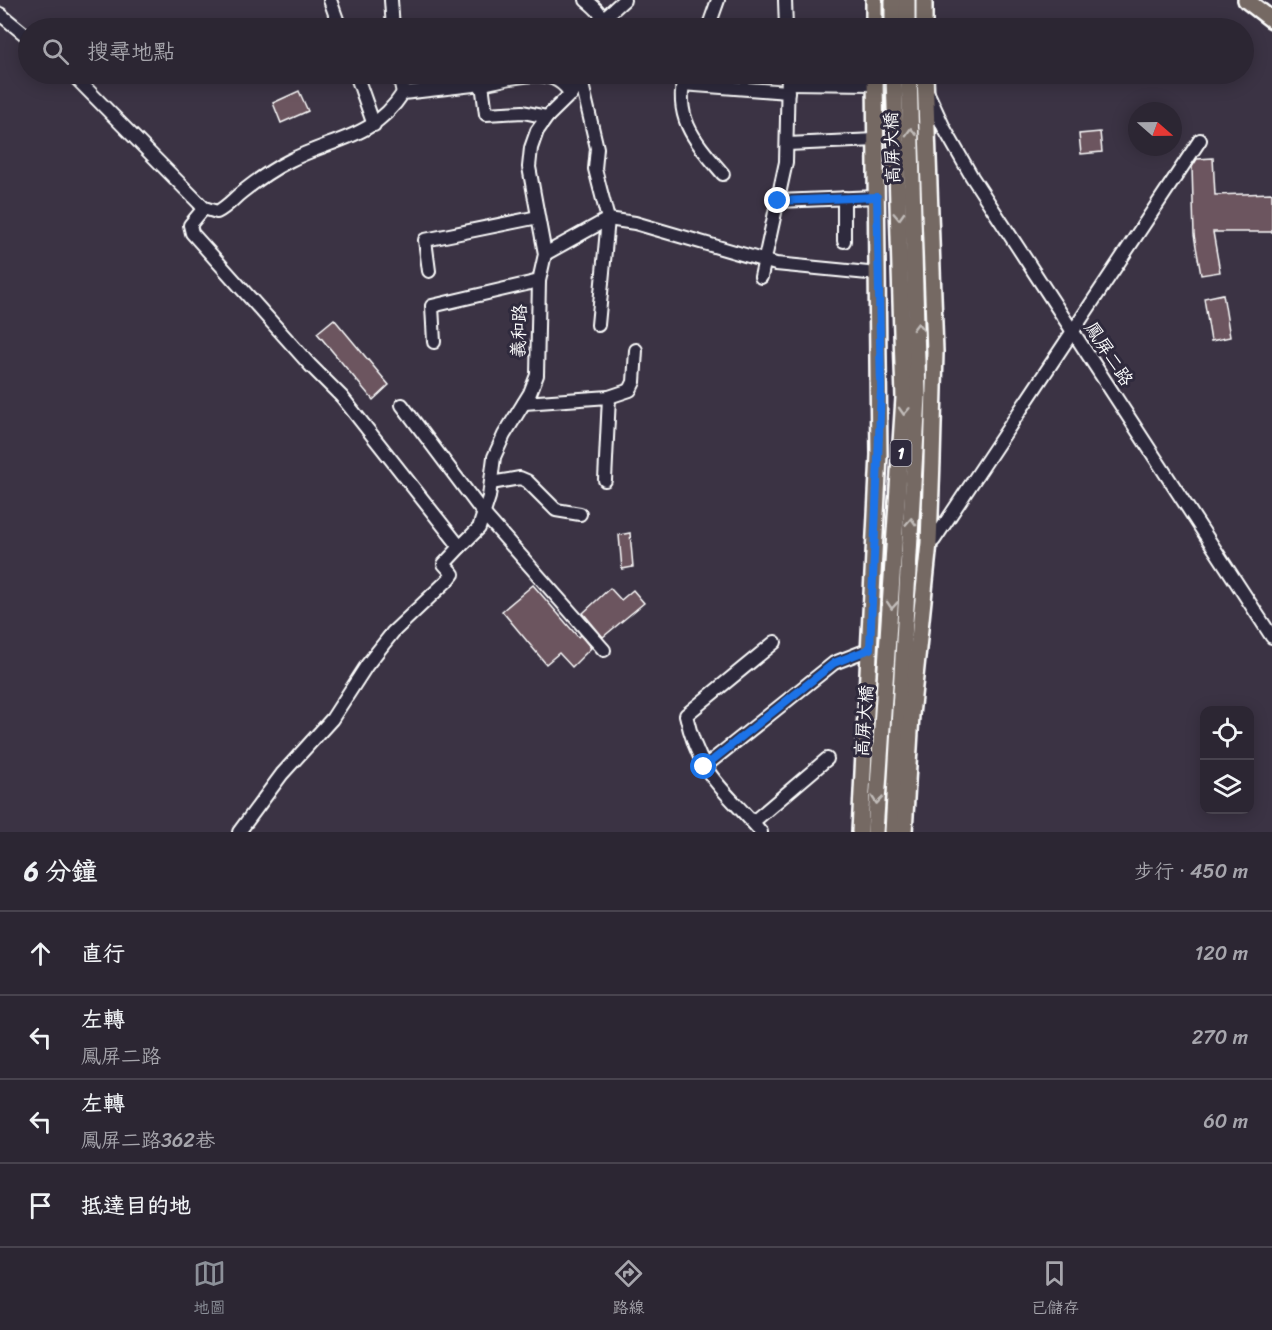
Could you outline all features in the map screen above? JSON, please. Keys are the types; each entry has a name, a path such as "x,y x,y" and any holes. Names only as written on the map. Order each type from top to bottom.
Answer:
{"main road":[{"path":"874,0 874,18"},
{"path":"893,0 893,18"},
{"path":"907,0 908,18"},
{"path":"924,0 924,18"},
{"path":"1246,0 1272,20"},
{"name":"1","path":"870,649 881,389 875,84"},
{"name":"高屏大橋","path":"875,832 904,398 894,84"},
{"name":"高屏大橋","path":"893,832 918,397 909,84"},
{"name":"鳳屏二路","path":"904,832 911,714 929,543 935,352 925,84"},
{"name":"高屏大橋","path":"860,832 870,649"}],"street":[{"path":"330,0 336,18"},
{"path":"391,0 392,18"},
{"path":"586,0 600,18"},
{"path":"608,18 624,0"},
{"path":"712,18 718,0"},
{"path":"785,0 786,18"},
{"path":"0,14 18,29"},
{"path":"82,84 204,208 217,212 289,161 353,137 374,125 388,114 403,93 401,84"},
{"path":"360,84 374,125"},
{"path":"403,93 483,84 486,114 523,112 547,117"},
{"path":"565,84 571,95"},
{"path":"582,84 597,148 595,169 608,219 598,325"},
{"name":"義和路","path":"239,832 293,759 332,718 367,665 393,632 450,578 453,574 444,564 479,528 491,483 494,457 504,435 525,403 537,375 539,281 544,254 529,167 531,148 537,131 547,117 582,84"},
{"path":"684,84 682,106 688,132 723,174"},
{"path":"761,277 778,201 787,144 788,84"},
{"name":"鳳屏二路","path":"927,84 944,128 972,177 1272,637"},
{"path":"787,144 876,140"},
{"path":"929,543 934,540 1200,140"},
{"path":"778,201 877,197"},
{"path":"844,198 844,241"},
{"path":"204,208 190,225 192,233 310,365 342,397 460,547"},
{"path":"429,271 424,240 538,217"},
{"path":"544,254 608,219 635,223 765,261 818,270 868,273"},
{"path":"434,342 432,306 539,281"},
{"path":"525,403 609,398 630,390 633,386 636,350"},
{"path":"605,480 609,398"},
{"path":"402,405 484,514 604,650"},
{"path":"491,483 520,478 527,481 556,510 580,514"},
{"path":"761,832 719,789 704,767 692,741 686,715 775,642"},
{"path":"704,767 834,663 870,649"},
{"path":"753,822 827,759"}],"building":[{"path":"299,91 308,111 281,123 273,103"},
{"path":"1100,132 1102,152 1081,154 1079,134"},
{"path":"1213,158 1215,195 1272,193 1272,232 1213,232 1220,272 1201,275 1194,235 1192,167 1197,159"},
{"path":"1223,294 1230,337 1211,341 1204,298"},
{"path":"334,319 389,385 373,400 317,333"},
{"path":"630,533 633,567 622,569 619,535"},
{"path":"533,585 578,637 580,635 591,648 572,667 559,653 546,664 502,611"},
{"path":"610,588 621,600 633,590 644,603 603,637 583,613"}],"route":[{"path":"704,767 834,663 870,649 881,389 877,197 778,201"}]}
